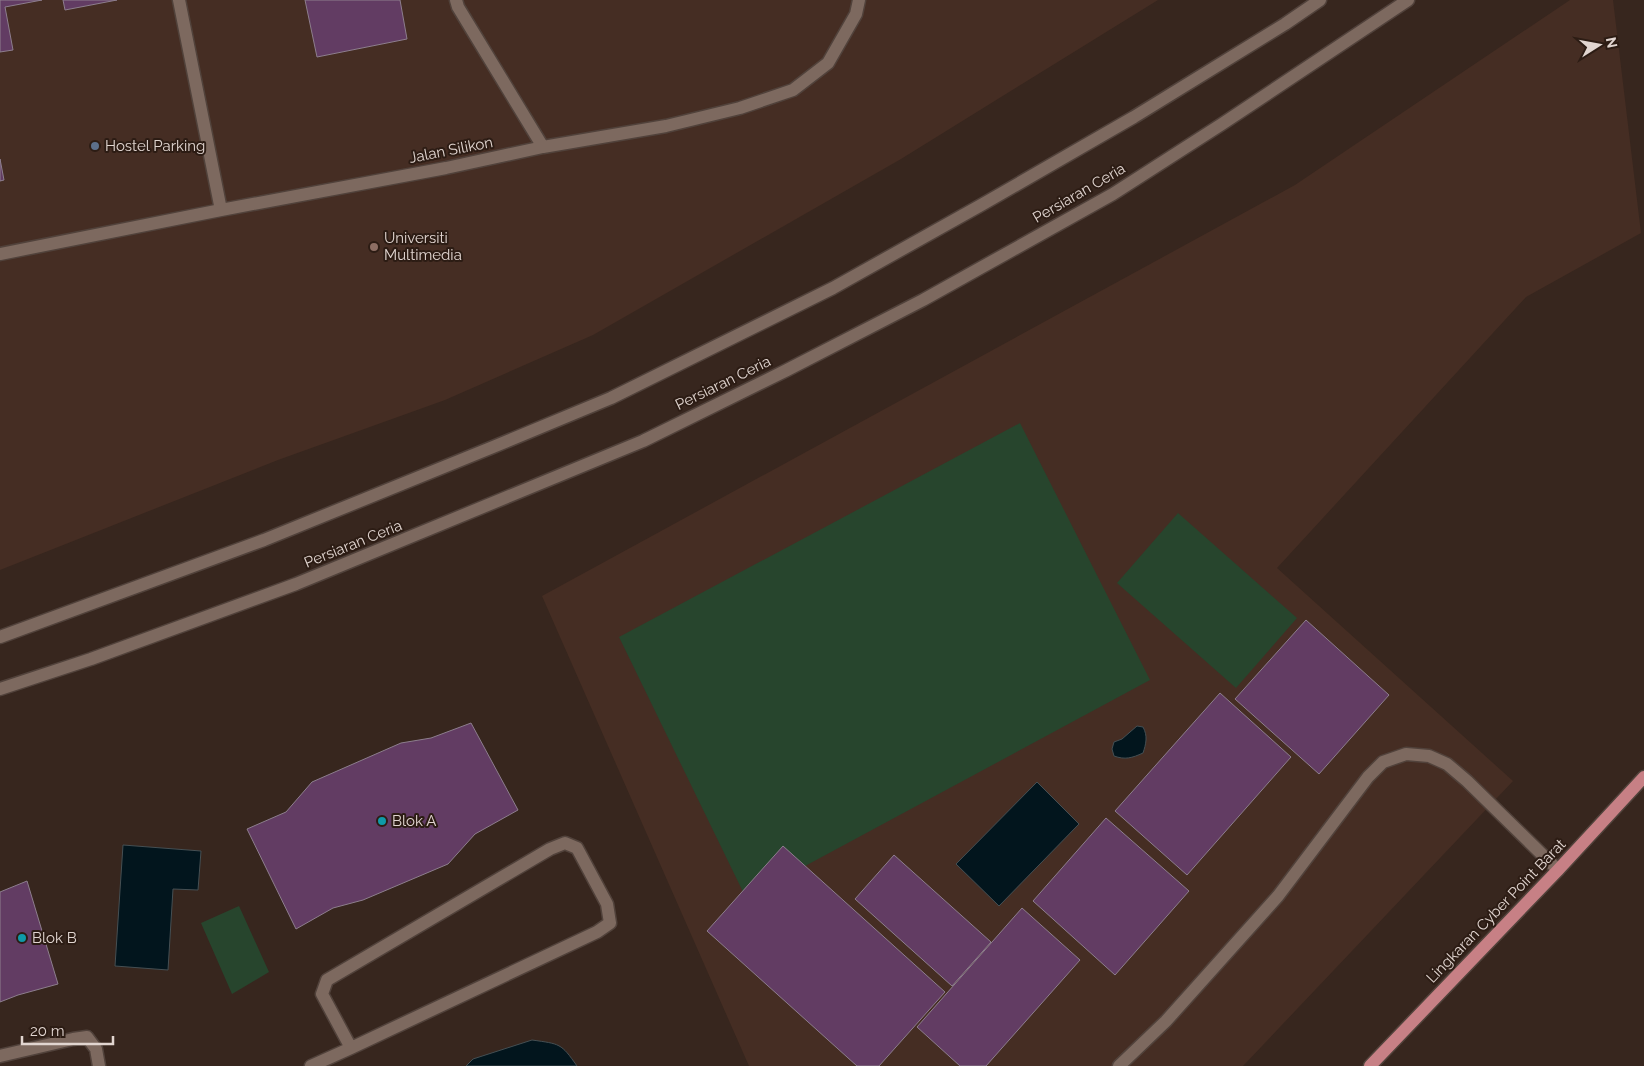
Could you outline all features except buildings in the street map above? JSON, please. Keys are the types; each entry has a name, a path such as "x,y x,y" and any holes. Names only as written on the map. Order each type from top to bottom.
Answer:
{"main road":[{"name":"Lingkaran Cyber Point Barat","path":"1370,1066 1558,870 1644,777"}],"street":[{"path":"179,0 221,210"},
{"path":"456,0 468,24 543,147"},
{"name":"Jalan Silikon","path":"0,254 446,168 543,147 675,124 740,108 793,90 828,63 856,14 859,0"},
{"path":"0,637 264,540 611,398 834,288 975,209 1134,117 1286,24 1320,0"},
{"name":"Persiaran Ceria","path":"0,689 91,659 296,584 643,441 923,300 1113,194 1408,0"},
{"path":"1119,1066 1166,1021 1278,896 1368,777 1383,762 1406,754 1429,756 1447,764 1558,870"},
{"path":"311,1066 351,1048 597,932 610,923 607,904 577,848 565,843 550,849 326,980 322,994 351,1048"},
{"path":"0,1056 86,1037 96,1049 99,1066"}],"shaded area":[{"name":"Universiti Multimedia","path":"0,0 1158,0 901,159 593,335 445,400 278,460 0,570"},
{"path":"1570,0 1613,0 1641,233 1526,297 1277,568 1513,781 1243,1066 749,1066 542,596 1295,185"}],"green space":[{"path":"1020,423 1150,680 746,898 619,637"},
{"path":"1178,513 1297,618 1236,688 1117,583"},
{"path":"239,906 269,972 232,994 201,923"}],"water":[{"path":"1137,726 1143,727 1146,734 1143,753 1128,758 1114,756 1112,749 1114,742 1122,739"},
{"path":"1037,782 1079,824 999,906 956,864"},
{"path":"123,845 201,851 198,890 173,889 168,970 115,966"},
{"path":"532,1040 559,1046 577,1066 466,1066 473,1059"}],"place":[{"name":"Hostel Parking","path":"95,146"},
{"name":"Universiti Multimedia","path":"374,247"},
{"name":"Blok A","path":"382,821"},
{"name":"Blok B","path":"22,938"}]}
